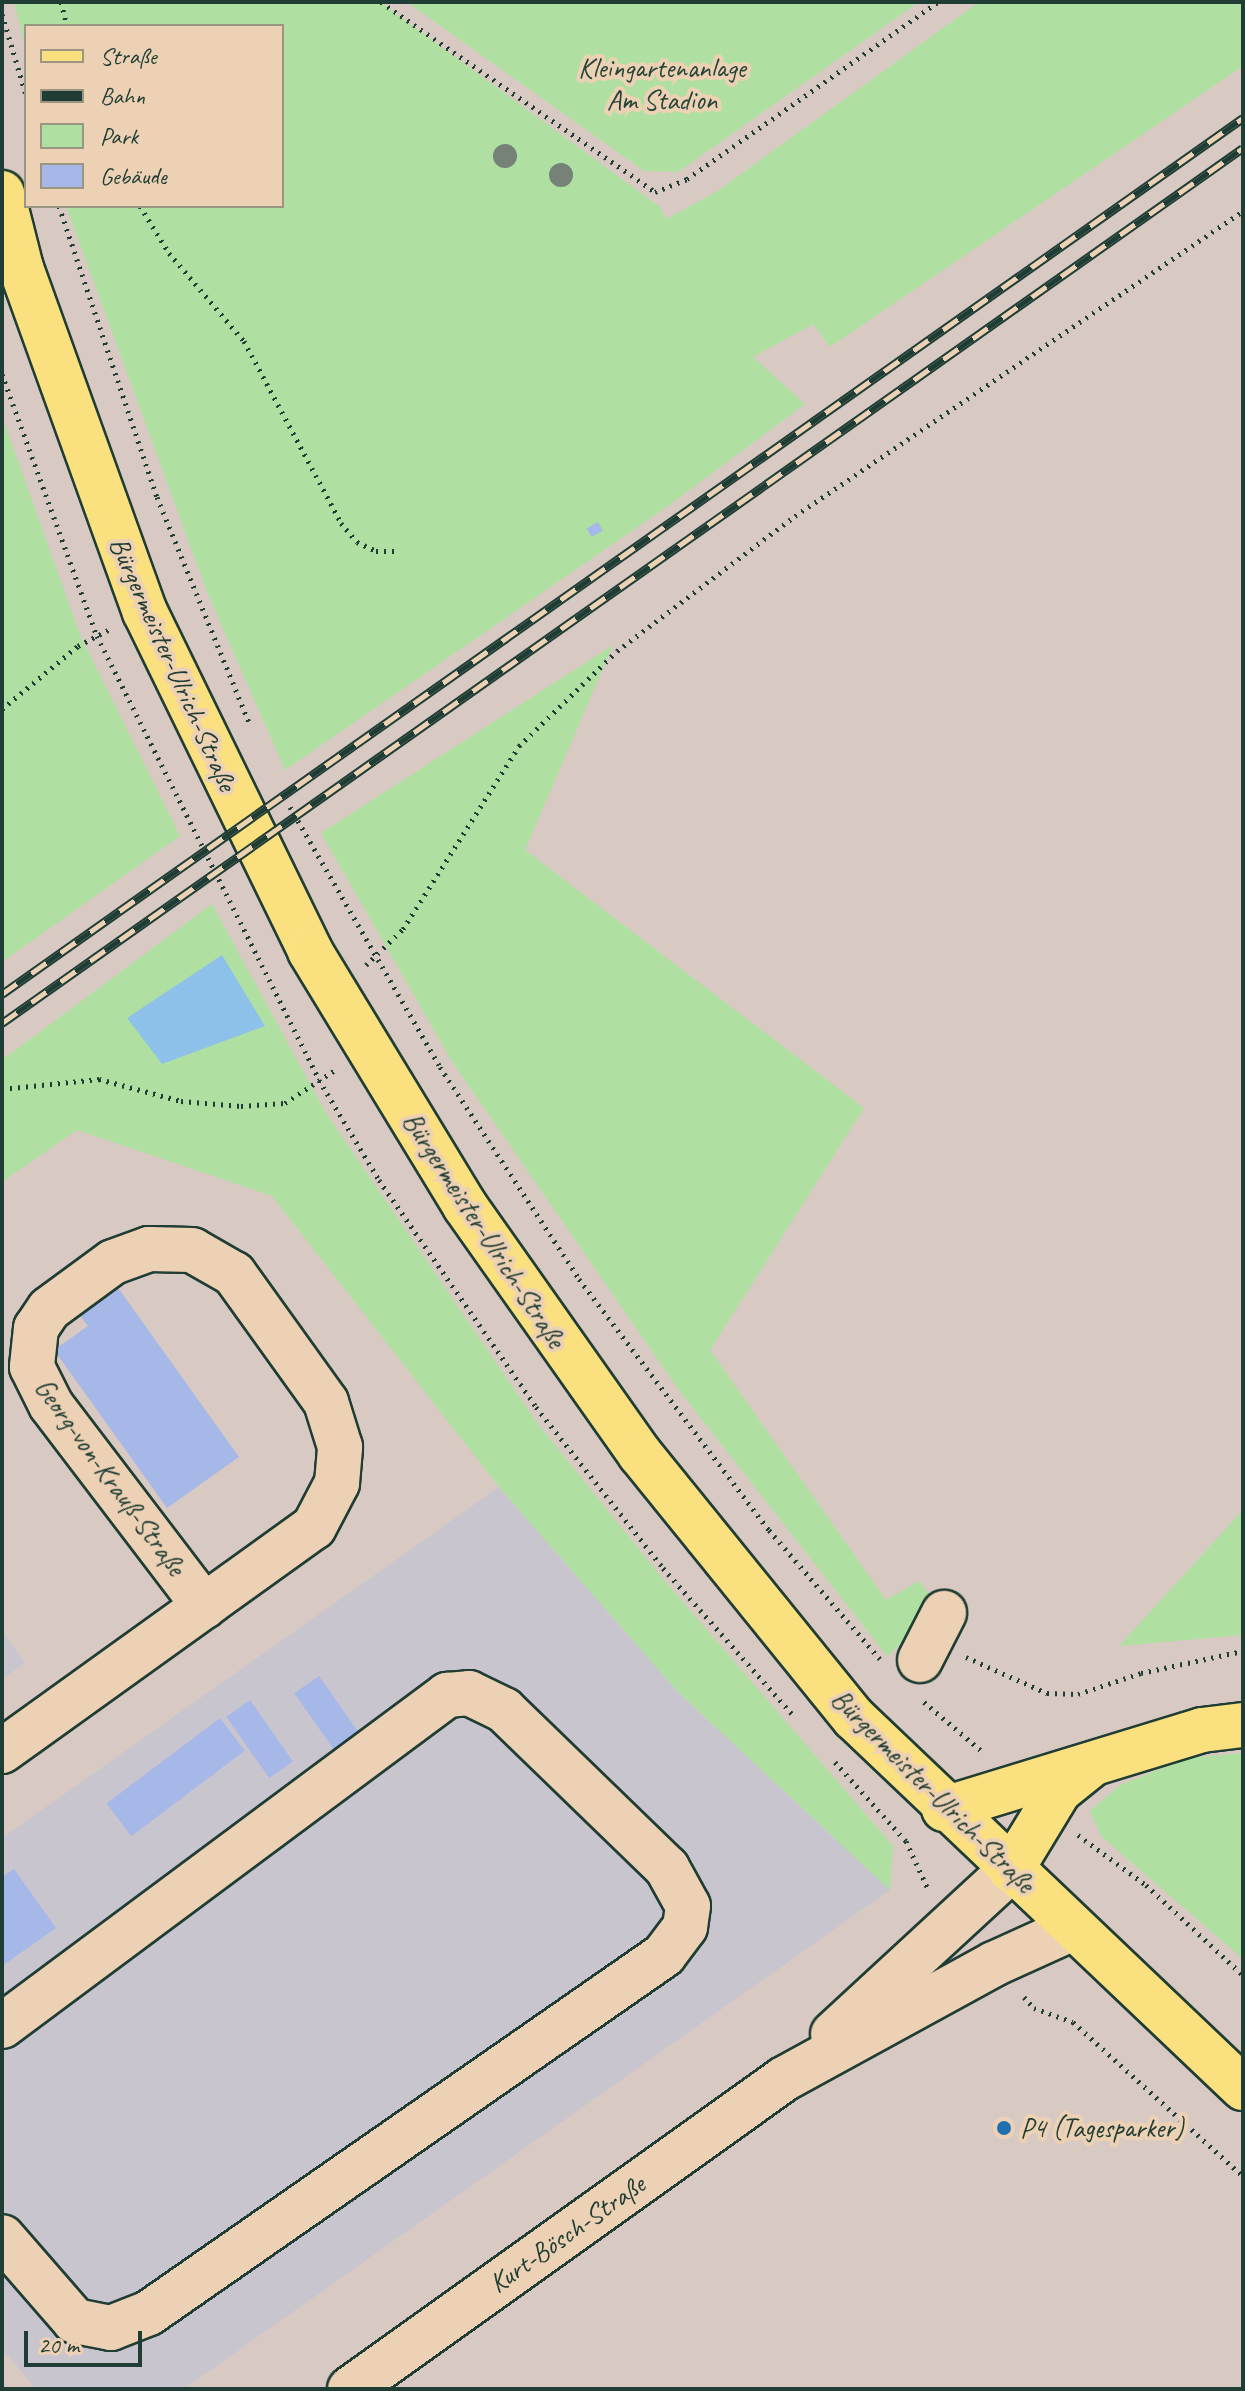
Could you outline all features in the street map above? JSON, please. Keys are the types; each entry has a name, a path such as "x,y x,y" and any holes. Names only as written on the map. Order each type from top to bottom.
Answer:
{"main road":[{"name":"Bürgermeister-Ulrich-Straße","path":"2,193 21,268 145,612 281,896 366,1049 473,1219 640,1454 854,1718 944,1809 1243,2088"},
{"path":"944,1809 1032,1797 1098,1759 1202,1730 1243,1725"},
{"path":"1011,1870 1032,1797"}],"street":[{"name":"Georg-von-Krauß-Straße","path":"2,1751 204,1606 314,1527 337,1483 340,1447 326,1402 234,1274 192,1250 149,1249 113,1262 49,1309 36,1328 32,1367 51,1405 204,1606"},
{"path":"909,1670 944,1613"},
{"path":"2,2026 447,1695 469,1693 504,1710 667,1868 688,1906 685,1927 664,1955 149,2313 111,2328 75,2321 2,2237"},
{"name":"Kurt-Bösch-Straße","path":"784,2079 1011,1870"},
{"name":"Kurt-Bösch-Straße","path":"350,2389 784,2079 994,1964 1071,1929"}],"path":[{"path":"61,2 66,24"},
{"path":"381,2 655,192 687,179 938,2"},
{"path":"2,14 24,88"},
{"path":"60,208 157,497 254,732"},
{"path":"141,208 169,253 244,341 341,523 357,542 376,551 400,551"},
{"path":"403,929 519,746 617,651 795,516 1243,211"},
{"path":"2,709 78,646 145,612"},
{"path":"286,798 440,1067 579,1279 769,1530 1032,1797 1146,1885 1243,1975"},
{"path":"2,1089 99,1079 181,1101 241,1106 285,1103 366,1049"},
{"path":"909,1670 954,1653 1047,1693 1078,1694 1156,1669 1243,1651"},
{"path":"906,1841 921,1883 955,1920"},
{"path":"994,1964 1034,2008 1073,2022 1243,2176"}],"shaded area":[{"path":"499,1487 677,1691 890,1890 184,2389 36,2389 2,2348 2,1838"},
{"path":"2,1631 25,1663 2,1679"}],"green space":[{"path":"14,2 380,2 660,207 666,219 716,192 979,2 1243,2 1243,66 830,347 813,324 753,357 805,404 668,506 285,770 207,592 67,208 284,208 284,24 24,24 24,41"},
{"name":"Kleingartenanlage Am Stadion","path":"407,2 919,2 678,172 644,171"},
{"path":"2,416 80,635 180,836 2,962"},
{"path":"613,645 525,850 864,1108 710,1350 886,1600 919,1581 940,1608 887,1656 678,1389 451,1060 321,833"},
{"path":"212,904 326,1113 537,1423 658,1573 893,1846 890,1890 677,1691 499,1487 272,1196 77,1130 2,1182 2,1060"},
{"path":"1243,1510 1243,1635 1119,1646"},
{"path":"1243,1753 1243,1959 1101,1836 1090,1811 1120,1785 1188,1758"}],"water":[{"path":"222,955 265,1026 162,1064 127,1018"}],"building":[{"path":"598,522 603,531 591,537 587,528"},
{"path":"116,1285 239,1457 167,1508 54,1350 88,1326 78,1313"},
{"path":"319,1676 362,1737 337,1755 294,1693"},
{"path":"250,1700 293,1761 269,1778 226,1717"},
{"path":"220,1718 245,1751 131,1836 107,1803"},
{"path":"14,1869 56,1928 2,1966 2,1877"}],"railway":[{"path":"2,994 1243,118"},
{"path":"2,1023 1243,148"}],"place":[{"name":"P4 (Tagesparker)","path":"1004,2128"}]}
